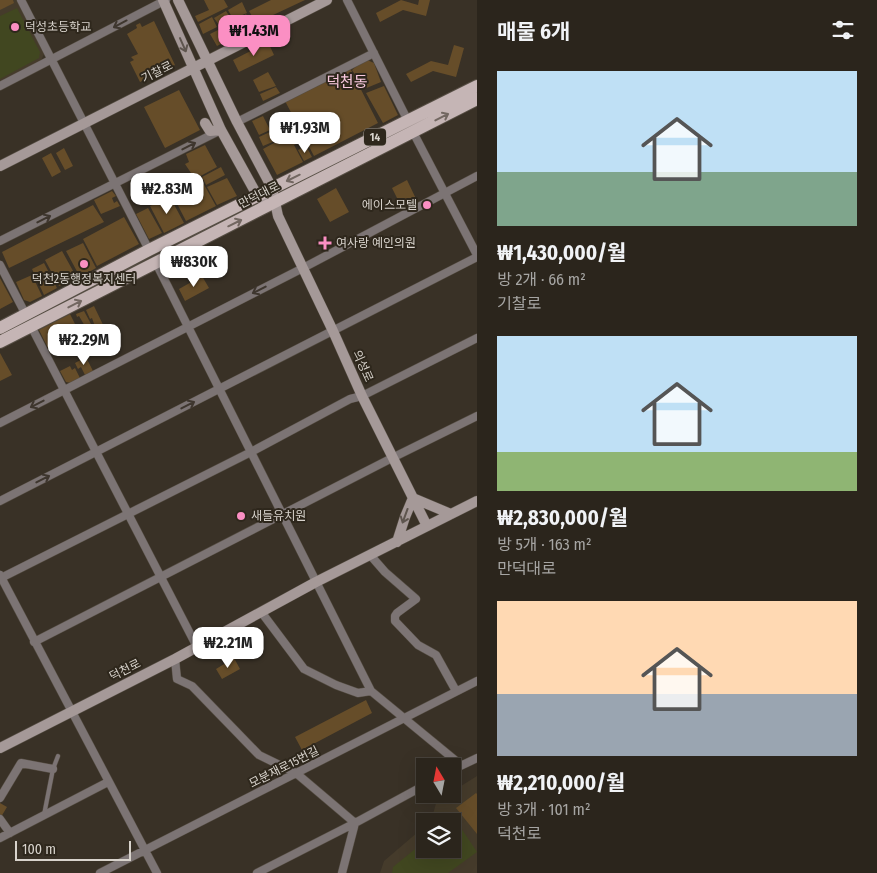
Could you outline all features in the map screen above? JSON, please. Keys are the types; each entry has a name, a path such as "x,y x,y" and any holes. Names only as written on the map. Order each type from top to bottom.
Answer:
{"main road":[{"name":"의성로","path":"164,0 222,130 257,196 274,208"},
{"path":"178,0 208,60 237,127"},
{"name":"기찰로","path":"0,166 327,0"},
{"name":"만덕대로","path":"0,328 29,321 274,208 477,86"},
{"name":"만덕대로","path":"0,342 29,321 149,250 272,188 410,126 477,100"},
{"path":"205,122 210,131 222,130"},
{"name":"의성로","path":"237,127 246,149 252,151 272,188 274,208 362,396 427,526"},
{"path":"237,157 244,164 250,165 253,161 252,151"},
{"path":"397,542 413,498 451,514"},
{"name":"덕천로","path":"0,748 197,648 316,582 477,501"}],"street":[{"path":"21,0 149,250"},
{"path":"0,86 164,0"},
{"path":"0,501 477,256 347,0"},
{"path":"237,127 374,53"},
{"path":"0,241 222,130"},
{"path":"0,424 477,176"},
{"path":"156,263 370,691 452,758"},
{"path":"0,265 197,648"},
{"path":"157,873 1,577 250,452 350,399 362,396 477,338"},
{"path":"34,642 477,416"},
{"path":"371,556 416,599 397,613 395,621 418,645 436,655 456,691"},
{"path":"262,613 304,669 336,685 358,693 370,691"},
{"path":"175,659 177,679 192,686 259,755 296,773 355,823"},
{"name":"모분재로15번길","path":"100,873 477,681"},
{"path":"461,765 477,758"},
{"path":"0,798 21,763 53,769"},
{"path":"0,838 108,782"},
{"path":"257,873 416,790"},
{"path":"0,819 10,833"},
{"path":"342,873 355,823"}],"lane":[{"path":"44,815 53,769 58,756"}],"shaded area":[{"name":"덕성초등학교","path":"0,0 18,0 44,54 41,61 0,82"},
{"path":"477,776 477,873 380,873 384,861 416,834 416,858 461,858 461,813 433,813 436,803 461,803 461,786"}],"green space":[{"name":"덕성초등학교","path":"17,8 40,52 39,58 0,79 0,16"},
{"path":"461,828 477,852 448,873 392,873 393,867 416,848 416,858 461,858"}],"building":[{"path":"0,0 13,0 14,3 0,10"},
{"path":"204,0 224,0 228,7 198,22 195,16 209,10"},
{"path":"271,0 305,0 256,23 249,11"},
{"path":"401,0 418,5 419,0 430,0 426,16 403,10 380,22 376,13"},
{"path":"242,2 247,13 233,19 228,10"},
{"path":"226,11 232,20 219,25 214,18"},
{"path":"246,14 254,26 242,33 235,23"},
{"path":"212,17 217,27 203,34 199,24"},
{"path":"154,21 175,65 140,82 130,62 134,60 131,57 138,54 127,34 137,28 136,25 140,23 142,27"},
{"path":"232,22 239,36 226,41 220,29"},
{"path":"218,30 225,42 217,46 210,34"},
{"path":"268,42 274,55 239,72 233,60"},
{"path":"454,45 464,48 456,77 433,71 411,82 406,74 431,61 448,65"},
{"path":"365,59 374,63 381,82 364,89 352,70"},
{"path":"350,68 378,123 314,156 285,101"},
{"path":"268,72 276,86 259,92 253,80"},
{"path":"384,86 398,115 383,123 366,93"},
{"path":"276,87 280,93 263,101 260,94"},
{"path":"179,90 200,130 165,148 144,107"},
{"path":"263,116 270,130 259,135 252,121"},
{"path":"296,131 302,141 294,145 303,162 277,175 263,149"},
{"path":"270,132 275,141 263,146 259,137"},
{"path":"205,145 217,167 195,179 185,164 189,162 186,154"},
{"path":"306,146 312,157 304,161 298,150"},
{"path":"64,148 73,166 65,170 56,153"},
{"path":"51,153 61,172 52,177 42,158"},
{"path":"221,167 225,175 206,185 202,177"},
{"path":"227,178 237,196 217,205 207,187"},
{"path":"407,180 418,203 403,210 392,188"},
{"path":"202,181 216,206 186,221 173,196"},
{"path":"336,188 349,212 330,222 317,199"},
{"path":"112,191 116,196 112,198 114,203 117,201 120,206 101,214 94,200"},
{"path":"170,197 184,223 164,233 150,206"},
{"path":"93,205 104,222 9,268 2,252"},
{"path":"148,208 162,233 149,239 136,214"},
{"path":"124,217 139,244 97,266 83,239"},
{"path":"83,243 96,268 80,277 66,251"},
{"path":"62,251 77,278 59,286 45,260"},
{"path":"44,263 57,288 44,295 32,269"},
{"path":"32,275 42,296 30,302 24,300 16,282"},
{"path":"202,276 209,288 185,301 179,289"},
{"path":"0,278 13,302 0,309"},
{"path":"94,306 106,331 98,335 92,318 90,319 86,310"},
{"path":"84,311 97,335 88,340 85,335 89,333 76,314"},
{"path":"70,314 82,338 75,342 72,336 48,348 39,330"},
{"path":"0,353 12,375 0,381"},
{"path":"86,357 93,371 85,375 81,367 78,369 75,363"},
{"path":"70,366 72,370 75,368 80,378 71,383 66,382 60,371"},
{"path":"234,658 240,669 222,679 216,669"},
{"path":"366,700 372,713 302,750 295,737"},
{"path":"477,794 477,834 461,813 456,808"},
{"path":"0,803 7,807 1,817 0,816"}],"place":[{"name":"덕성초등학교","path":"15,27"},
{"name":"에이스모텔","path":"427,205"},
{"name":"여사랑 예인의원","path":"325,243"},
{"name":"덕천2동행정복지센터","path":"84,264"},
{"name":"새들유치원","path":"241,516"}],"district":[{"name":"덕천동","path":"347,82"}]}
